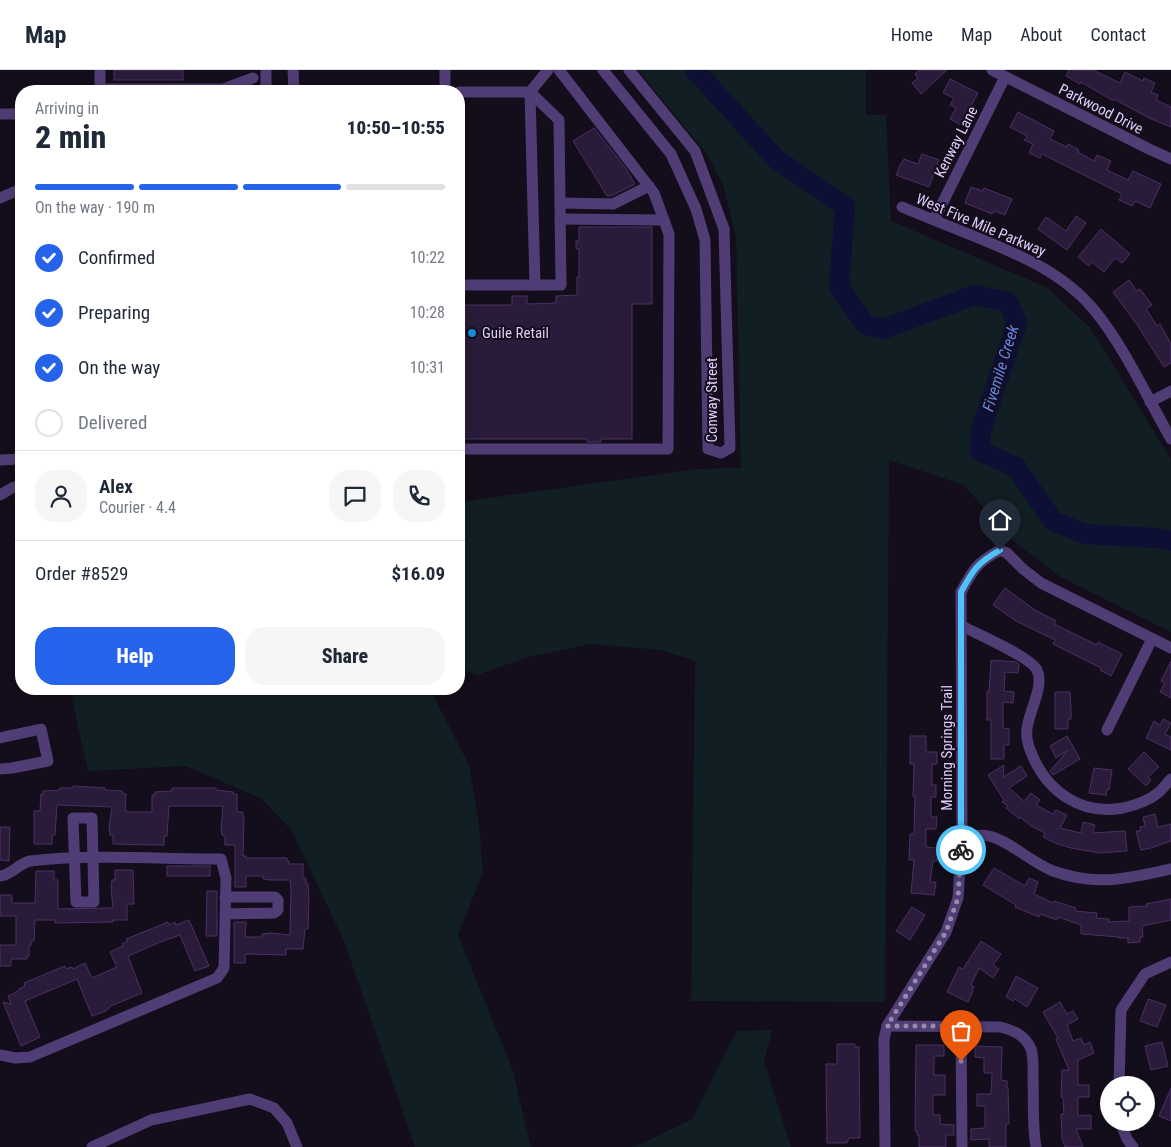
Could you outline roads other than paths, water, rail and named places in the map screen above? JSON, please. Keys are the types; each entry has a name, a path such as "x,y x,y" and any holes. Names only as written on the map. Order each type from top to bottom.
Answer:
{"street":[{"path":"100,70 100,85"},
{"path":"293,70 294,85"},
{"path":"445,70 445,85"},
{"path":"465,450 668,449 669,234 654,193 559,70"},
{"name":"Conway Street","path":"603,70 671,154 696,209 705,240 708,449 721,453 730,448 724,230 695,151 629,70"},
{"name":"Parkwood Drive","path":"992,70 1171,159"},
{"path":"535,285 530,92 542,72"},
{"path":"229,85 253,74 266,74"},
{"name":"Kenway Lane","path":"934,220 1005,77"},
{"path":"465,92 530,92 559,120 561,285 465,286"},
{"path":"0,114 15,114"},
{"path":"560,203 613,204 649,186"},
{"path":"0,198 15,192"},
{"name":"West Five Mile Parkway","path":"902,207 1009,250 1041,266 1072,287 1094,310 1114,338 1171,438"},
{"path":"560,219 664,220"},
{"path":"1150,402 1171,390"},
{"path":"0,460 15,460"},
{"path":"0,495 15,487"},
{"name":"Morning Springs Trail","path":"885,1147 884,1039 887,1026 946,932 958,898 962,836 961,592 971,574 982,560 1000,550 1007,553 1041,583 1152,638"},
{"path":"962,626 1025,659 1037,670 1039,683 1027,730 1030,750 1037,768 1049,783 1069,800 1090,808 1109,810 1137,805 1158,793 1171,779"},
{"path":"1107,730 1152,638 1171,648"},
{"path":"0,738 41,729 48,761 0,769"},
{"path":"73,818 92,818 94,902 76,902 74,858 73,818"},
{"path":"962,836 989,836 1000,840 1052,871 1078,878 1103,881 1171,868"},
{"path":"0,876 12,872 27,862 74,858 221,859 226,878 224,968 216,978 30,1057 15,1058 0,1055"},
{"path":"225,897 275,897 278,900 278,910 274,913 225,914"},
{"path":"1119,1076 1121,1010 1145,974 1171,962"},
{"path":"887,1026 1000,1027 1014,1030 1024,1038 1031,1049 1033,1063 1036,1147"},
{"path":"961,1026 962,1147"},
{"path":"92,1147 151,1120 250,1099 274,1108 287,1123 297,1147"},
{"path":"1124,1131 1133,1147"}],"waterway":[{"name":"Fivemile Creek","path":"695,70 776,159 845,206 839,287 866,325 883,329 975,295 1008,302 1017,323 981,430 980,451 1016,467 1053,521 1085,534 1158,538 1171,541"}],"place":[{"name":"Guile Retail","path":"472,333"}]}
